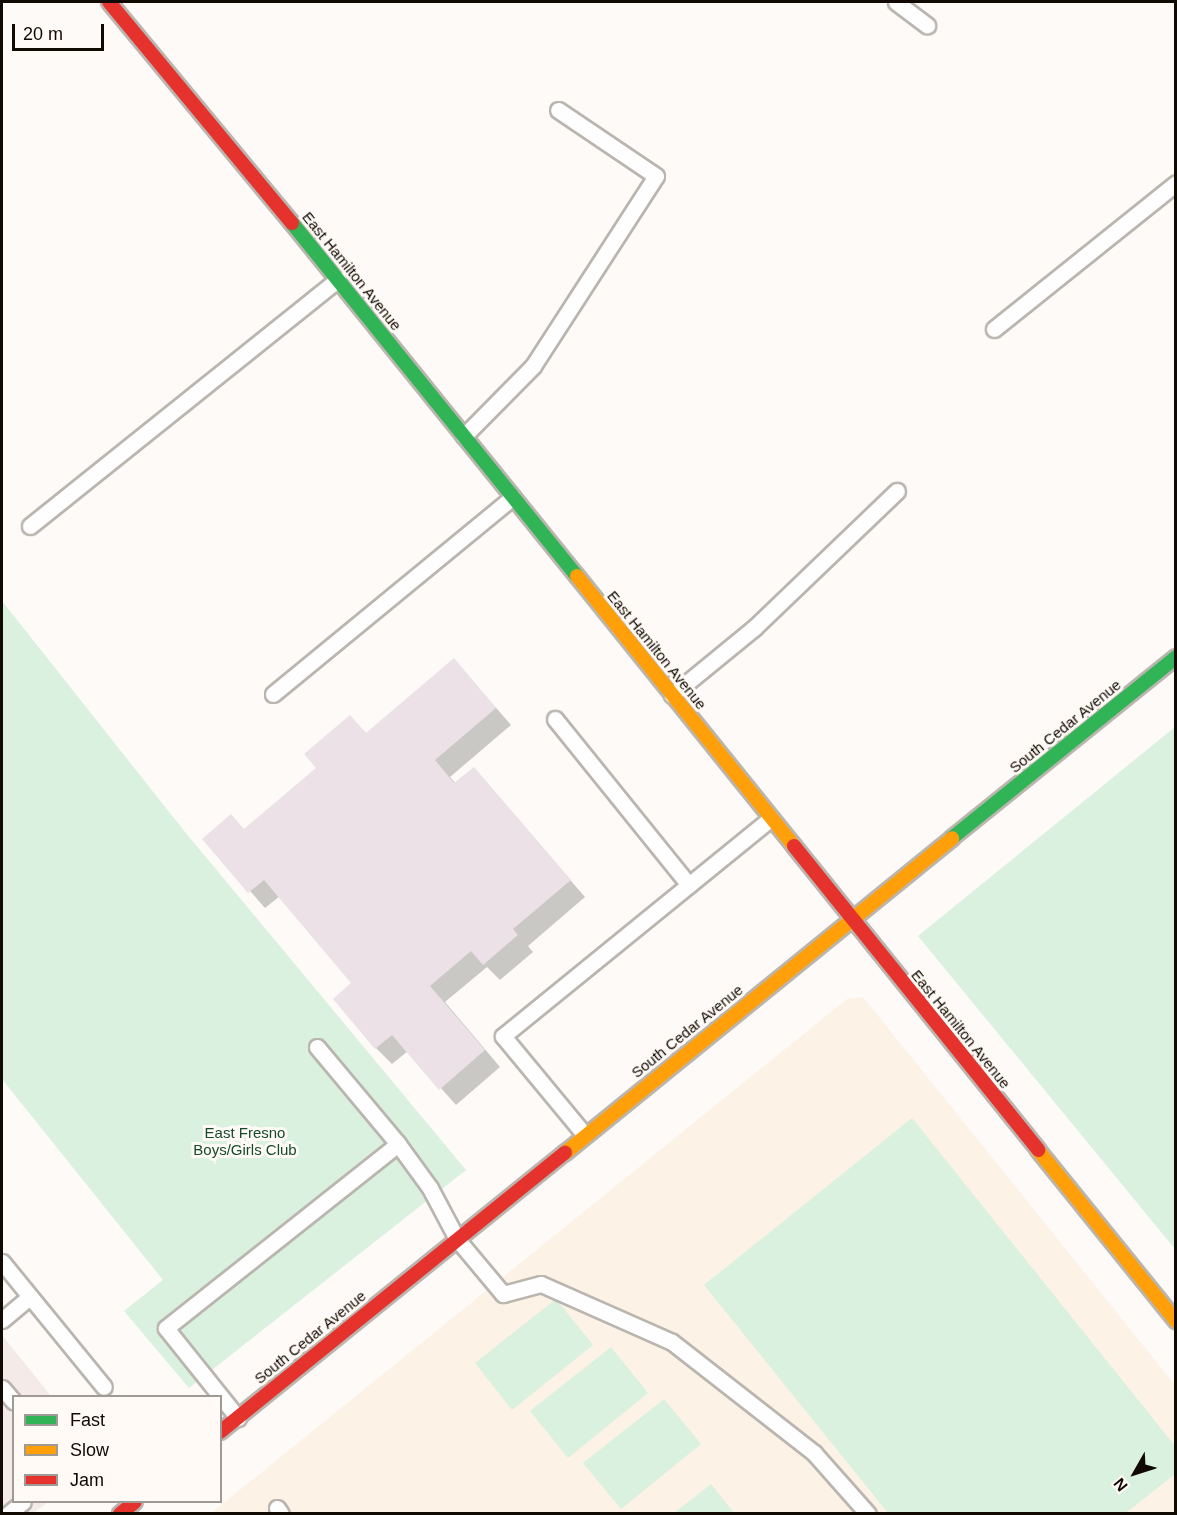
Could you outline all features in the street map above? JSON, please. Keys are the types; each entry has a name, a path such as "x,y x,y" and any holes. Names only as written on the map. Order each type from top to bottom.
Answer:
{"street":[{"name":"East Hamilton Avenue","path":"109,2 338,279 1176,1321"},
{"name":"South Cedar Avenue","path":"222,1430 584,1134 1176,657"},
{"path":"120,1514 134,1503"}],"lane":[{"path":"896,2 927,25"},
{"path":"464,436 532,366 656,176 558,110"},
{"path":"994,329 1176,183"},
{"path":"30,526 338,279"},
{"path":"672,695 754,628 897,491"},
{"path":"273,694 513,497"},
{"path":"555,719 689,885"},
{"path":"584,1134 503,1036 771,818"},
{"path":"317,1047 398,1144 430,1188 457,1239 503,1294 541,1284 672,1342 814,1453 868,1514"},
{"path":"219,1395 166,1328 398,1144"},
{"path":"2,1262 104,1387"},
{"path":"2,1320 29,1297"},
{"path":"2,1388 12,1400"},
{"path":"222,1399 237,1418"},
{"path":"8,1514 22,1503"}],"shaded area":[{"path":"863,997 1175,1385 1175,1513 210,1514 847,999"},
{"path":"2,1335 50,1395 12,1395 12,1503 47,1503 33,1513 2,1513"}],"green space":[{"name":"East Fresno Boys/Girls Club","path":"2,601 185,832 466,1170 189,1388 124,1311 163,1280 2,1079"},
{"path":"1175,727 1175,1249 918,936"},
{"path":"912,1118 1175,1446 1175,1474 1126,1513 888,1513 704,1285"},
{"path":"556,1299 593,1345 512,1410 475,1363"},
{"path":"611,1347 648,1393 568,1458 530,1411"},
{"path":"664,1399 701,1444 621,1509 583,1463"},
{"path":"711,1484 734,1513 674,1513"}],"building":[{"path":"454,658 496,708 435,760 454,783 474,767 571,880 513,929 518,935 483,965 471,951 430,986 485,1050 439,1090 392,1035 375,1049 333,999 351,983 264,880 248,893 202,839 231,814 244,829 316,768 304,754 350,715 366,733"}],"traffic: fast":[{"path":"292,223 577,576"},
{"path":"952,838 1176,657"}],"traffic: slow":[{"path":"577,576 794,846"},
{"path":"565,1153 952,838"},
{"path":"1038,1150 1176,1321"}],"traffic: jam":[{"path":"109,2 292,223"},
{"path":"794,846 1038,1150"},
{"path":"222,1430 565,1153"},
{"path":"120,1514 134,1503"}]}
